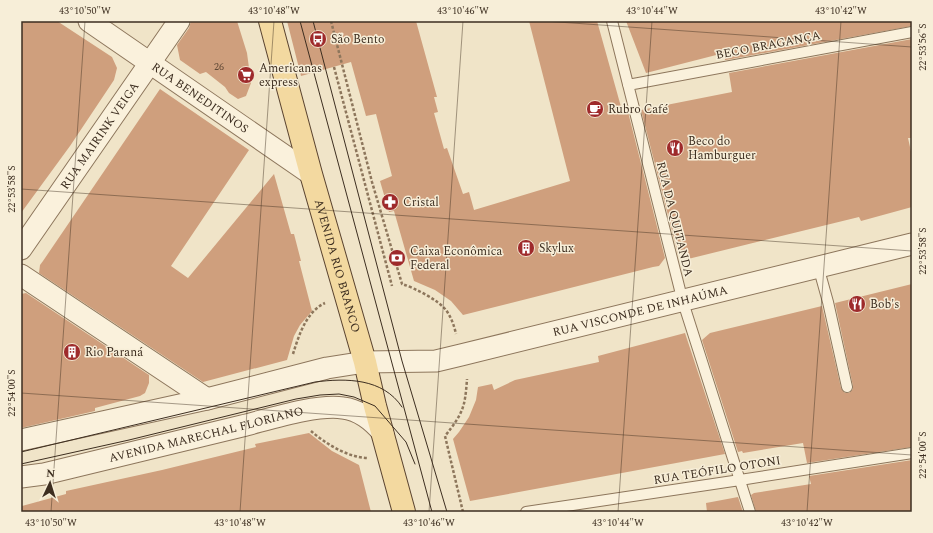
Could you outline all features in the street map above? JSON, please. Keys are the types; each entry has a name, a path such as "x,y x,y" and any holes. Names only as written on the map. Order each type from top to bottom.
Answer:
{"main road":[{"name":"AVENIDA RIO BRANCO","path":"270,21 311,174 365,362 404,512"}],"street":[{"name":"RUA BENEDITINOS","path":"89,21 311,174"},
{"name":"RUA MAIRINK VEIGA","path":"21,250 179,21"},
{"name":"RUA VISCONDE DE INHAÚMA","path":"365,362 436,361 683,302 818,266 912,244"},
{"path":"21,275 207,399"},
{"path":"21,440 207,399 327,368 365,362"},
{"name":"AVENIDA MARECHAL FLORIANO","path":"21,477 44,474 280,417 328,407 345,408 361,414 373,421 383,433"}],"lane":[{"name":"RUA DA QUITANDA","path":"612,21 683,302 750,512"},
{"name":"BECO BRAGANÇA","path":"628,85 912,32"},
{"path":"818,266 828,302 847,387"},
{"name":"RUA TEÓFILO OTONI","path":"526,512 912,453"}],"path":[{"path":"330,21 372,182 402,284 414,288 445,309 453,322 456,334"},
{"path":"334,67 392,286"},
{"path":"293,355 305,324 313,312 324,303 328,302"},
{"path":"463,512 445,436 459,418 466,402 467,379"},
{"path":"310,430 331,445 346,453 361,458 378,459 389,457"}],"building":[{"path":"21,21 57,21 112,57 117,68 114,80 70,146 21,213"},
{"path":"191,21 237,21 247,53 251,83 246,96 238,99 229,93 225,87 206,72 200,74 180,60 177,45 189,28"},
{"path":"287,21 416,21 437,97 434,97 438,112 434,113 444,149 447,148 463,194 469,192 474,210 570,181 529,21 597,21 623,114 628,112 665,258 659,266 463,315 451,301 435,290 414,281 394,211 389,212 380,181 392,176 376,114 366,116 351,62 301,76"},
{"path":"626,21 912,21 912,26 726,60 724,53 646,73"},
{"path":"912,39 912,138 908,138 912,156 912,207 861,221 859,217 688,259 678,254 641,110 732,92 729,73"},
{"path":"160,89 249,150 171,266 188,278 274,174 291,234 294,234 301,261 299,261 312,311 300,325 294,336 287,360 203,382 39,273 40,265"},
{"path":"912,284 912,447 807,463 803,443 743,453 742,451 738,452 702,340 710,333 822,306 841,388 845,393 849,393 853,389 853,386 835,303"},
{"name":"Rio Paraná","path":"26,293 149,375 149,383 145,393 140,396 95,408 95,411 21,428 21,294"},
{"path":"685,333 725,454 470,501 453,439 469,417 476,400 478,387 492,384 494,390 515,380 599,362 598,356"},
{"path":"309,433 332,451 359,465 371,512 22,512 22,506 66,494 66,491 162,470 256,447 255,444"},
{"path":"912,460 912,512 756,512 751,495 754,493 811,484 809,476"},
{"path":"738,497 743,512 707,512 706,503"}],"tram line":[{"path":"300,21 432,512"},
{"path":"313,21 402,361 447,512"},
{"path":"21,452 315,382 339,380 363,382 374,385 385,390 394,397 402,407"},
{"path":"21,464 129,440 296,399 320,395 339,394 354,397 375,406 406,442 415,464"}],"place":[{"name":"São Bento","path":"318,39"},
{"name":"Americanas express","path":"246,75"},
{"name":"Rubro Café","path":"595,109"},
{"name":"Beco do Hamburguer","path":"675,148"},
{"name":"Cristal","path":"390,202"},
{"name":"Skylux","path":"526,248"},
{"name":"Caixa Econômica Federal","path":"397,258"},
{"name":"Bob's","path":"857,304"},
{"name":"Rio Paraná","path":"72,352"}]}
